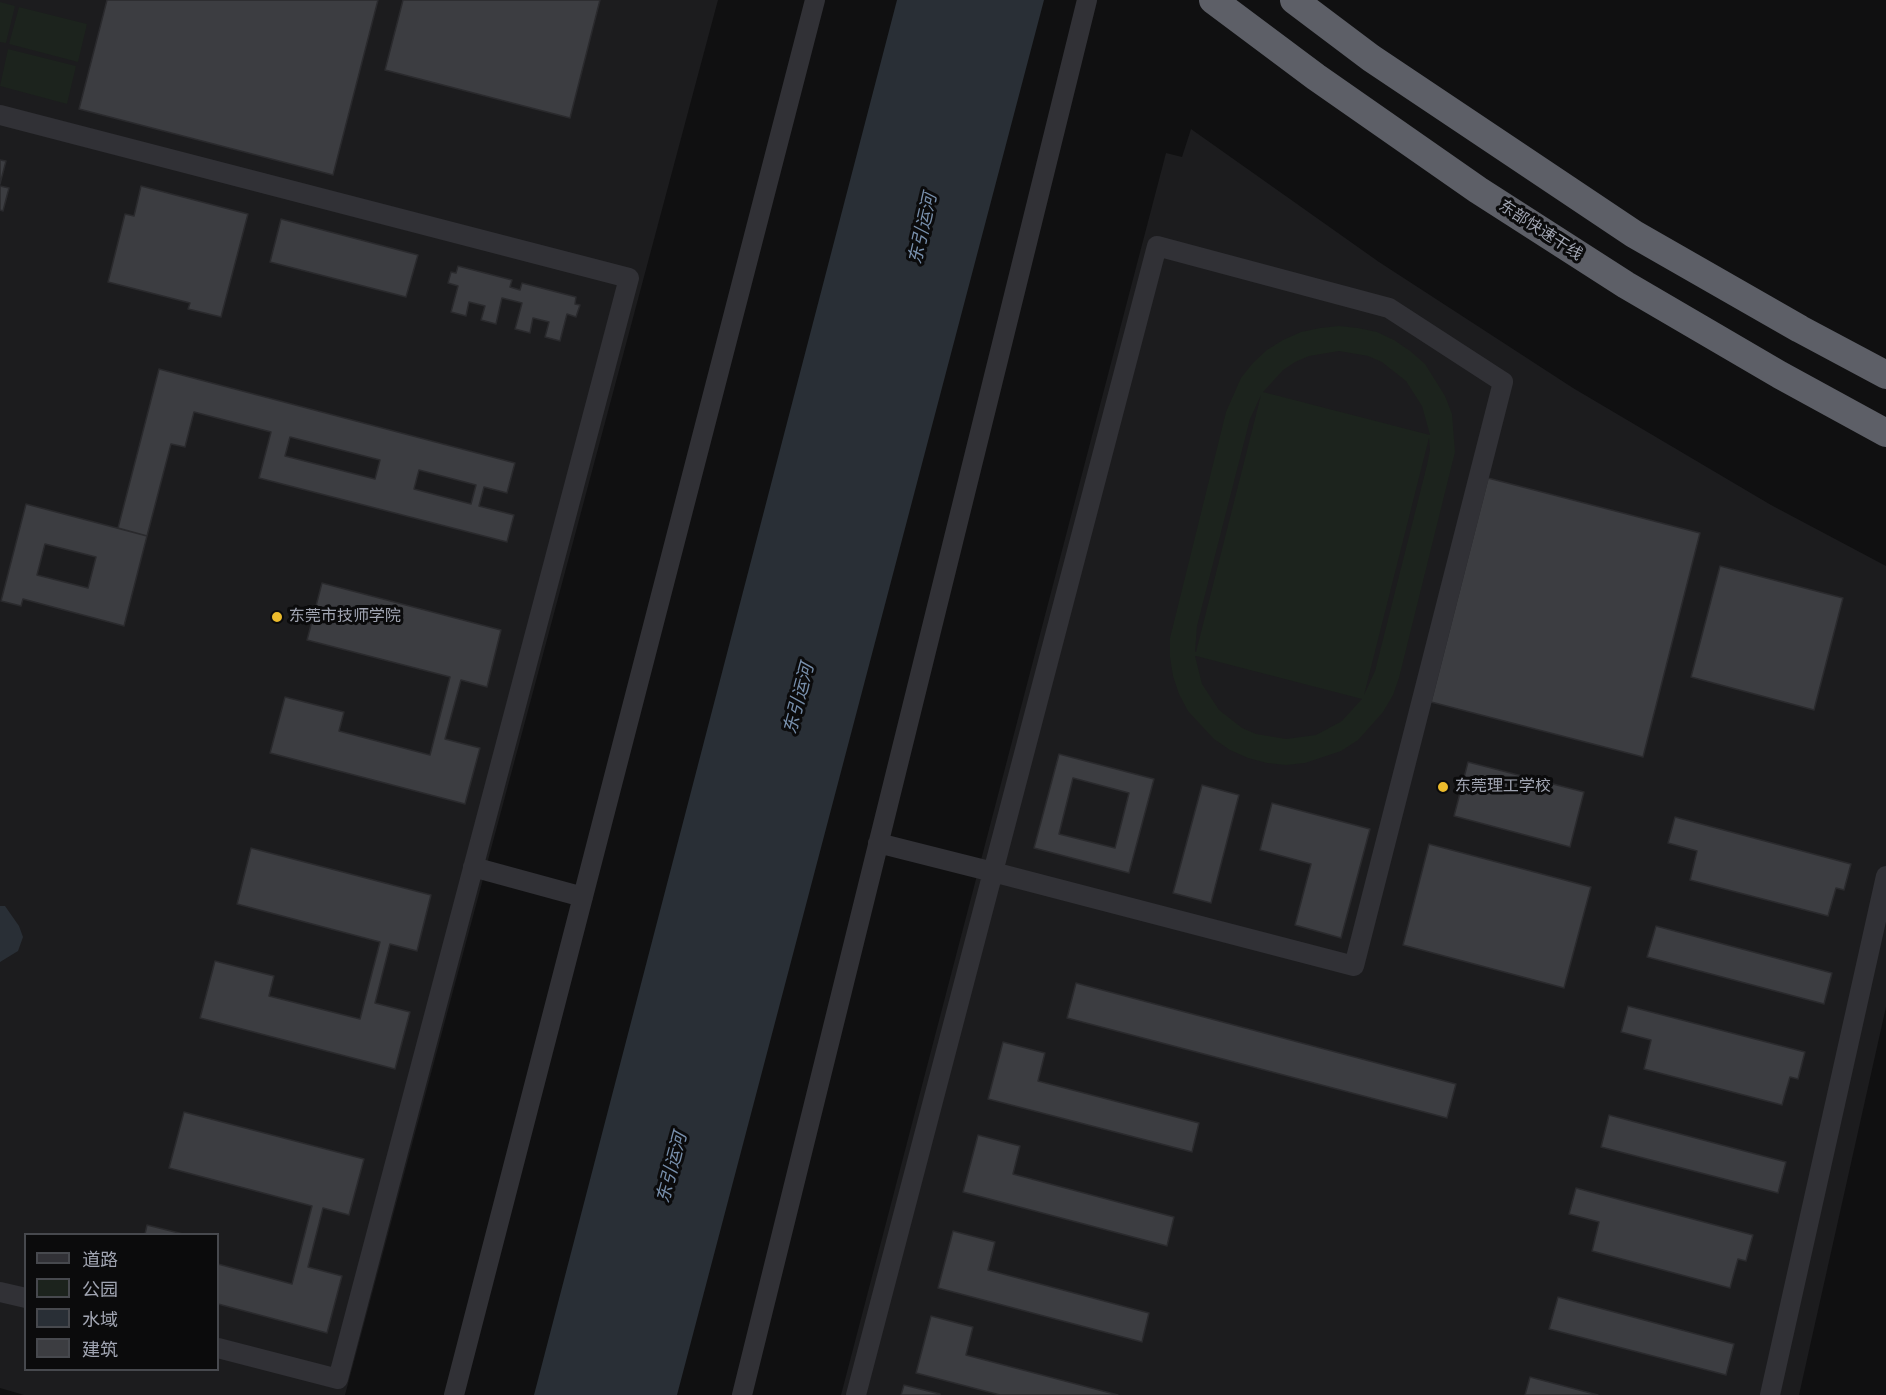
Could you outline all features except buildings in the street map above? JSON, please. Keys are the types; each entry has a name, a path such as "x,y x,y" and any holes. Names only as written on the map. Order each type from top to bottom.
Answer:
{"highway":[{"name":"东部快速干线","path":"1213,0 1316,77 1478,190 1626,285 1886,433"},
{"path":"1294,0 1371,58 1634,234 1800,329 1886,375"}],"lane":[{"path":"454,1395 815,0"},
{"path":"742,1395 1087,0"},
{"path":"0,115 629,278 338,1379 219,1348"},
{"path":"856,1395 993,872 1157,246 1389,308 1503,382 1354,966 993,872 878,843"},
{"path":"473,867 583,897"},
{"path":"1770,1395 1886,876"},
{"path":"0,1292 24,1298"}],"shaded area":[{"name":"东莞市技师学院","path":"0,0 718,0 345,1395 24,1395 0,1388"},
{"name":"东莞理工学校","path":"1191,129 1379,262 1573,388 1771,505 1886,566 1886,1007 1799,1395 841,1395 1166,153 1182,157"}],"green space":[{"path":"0,2 15,6 6,43 0,42"},
{"path":"19,7 87,24 78,62 9,44"},
{"path":"8,49 76,66 67,104 0,86"},
{"path":"1339,326 1377,332 1394,340 1425,364 1445,396 1452,414 1455,452 1393,695 1383,712 1358,740 1341,751 1305,763 1286,765 1248,758 1230,750 1214,739 1188,711 1173,676 1170,638 1226,412 1241,378 1267,350 1301,332","holes":["1339,351 1368,356 1382,362 1406,381 1422,406 1430,435 1263,392 1283,370 1309,356","1261,395 1195,652 1197,626 1250,419","1429,438 1430,450 1427,465 1375,671 1364,695","1195,656 1362,699 1342,721 1316,735 1286,739 1256,734 1242,728 1219,710 1202,684"]}],"water":[{"name":"东引运河","path":"897,0 1044,0 677,1395 534,1395"},
{"path":"0,906 5,906 19,926 23,937 18,951 0,962"}],"place":[{"name":"东莞市技师学院","path":"277,617"},
{"name":"东莞理工学校","path":"1443,787"}]}
